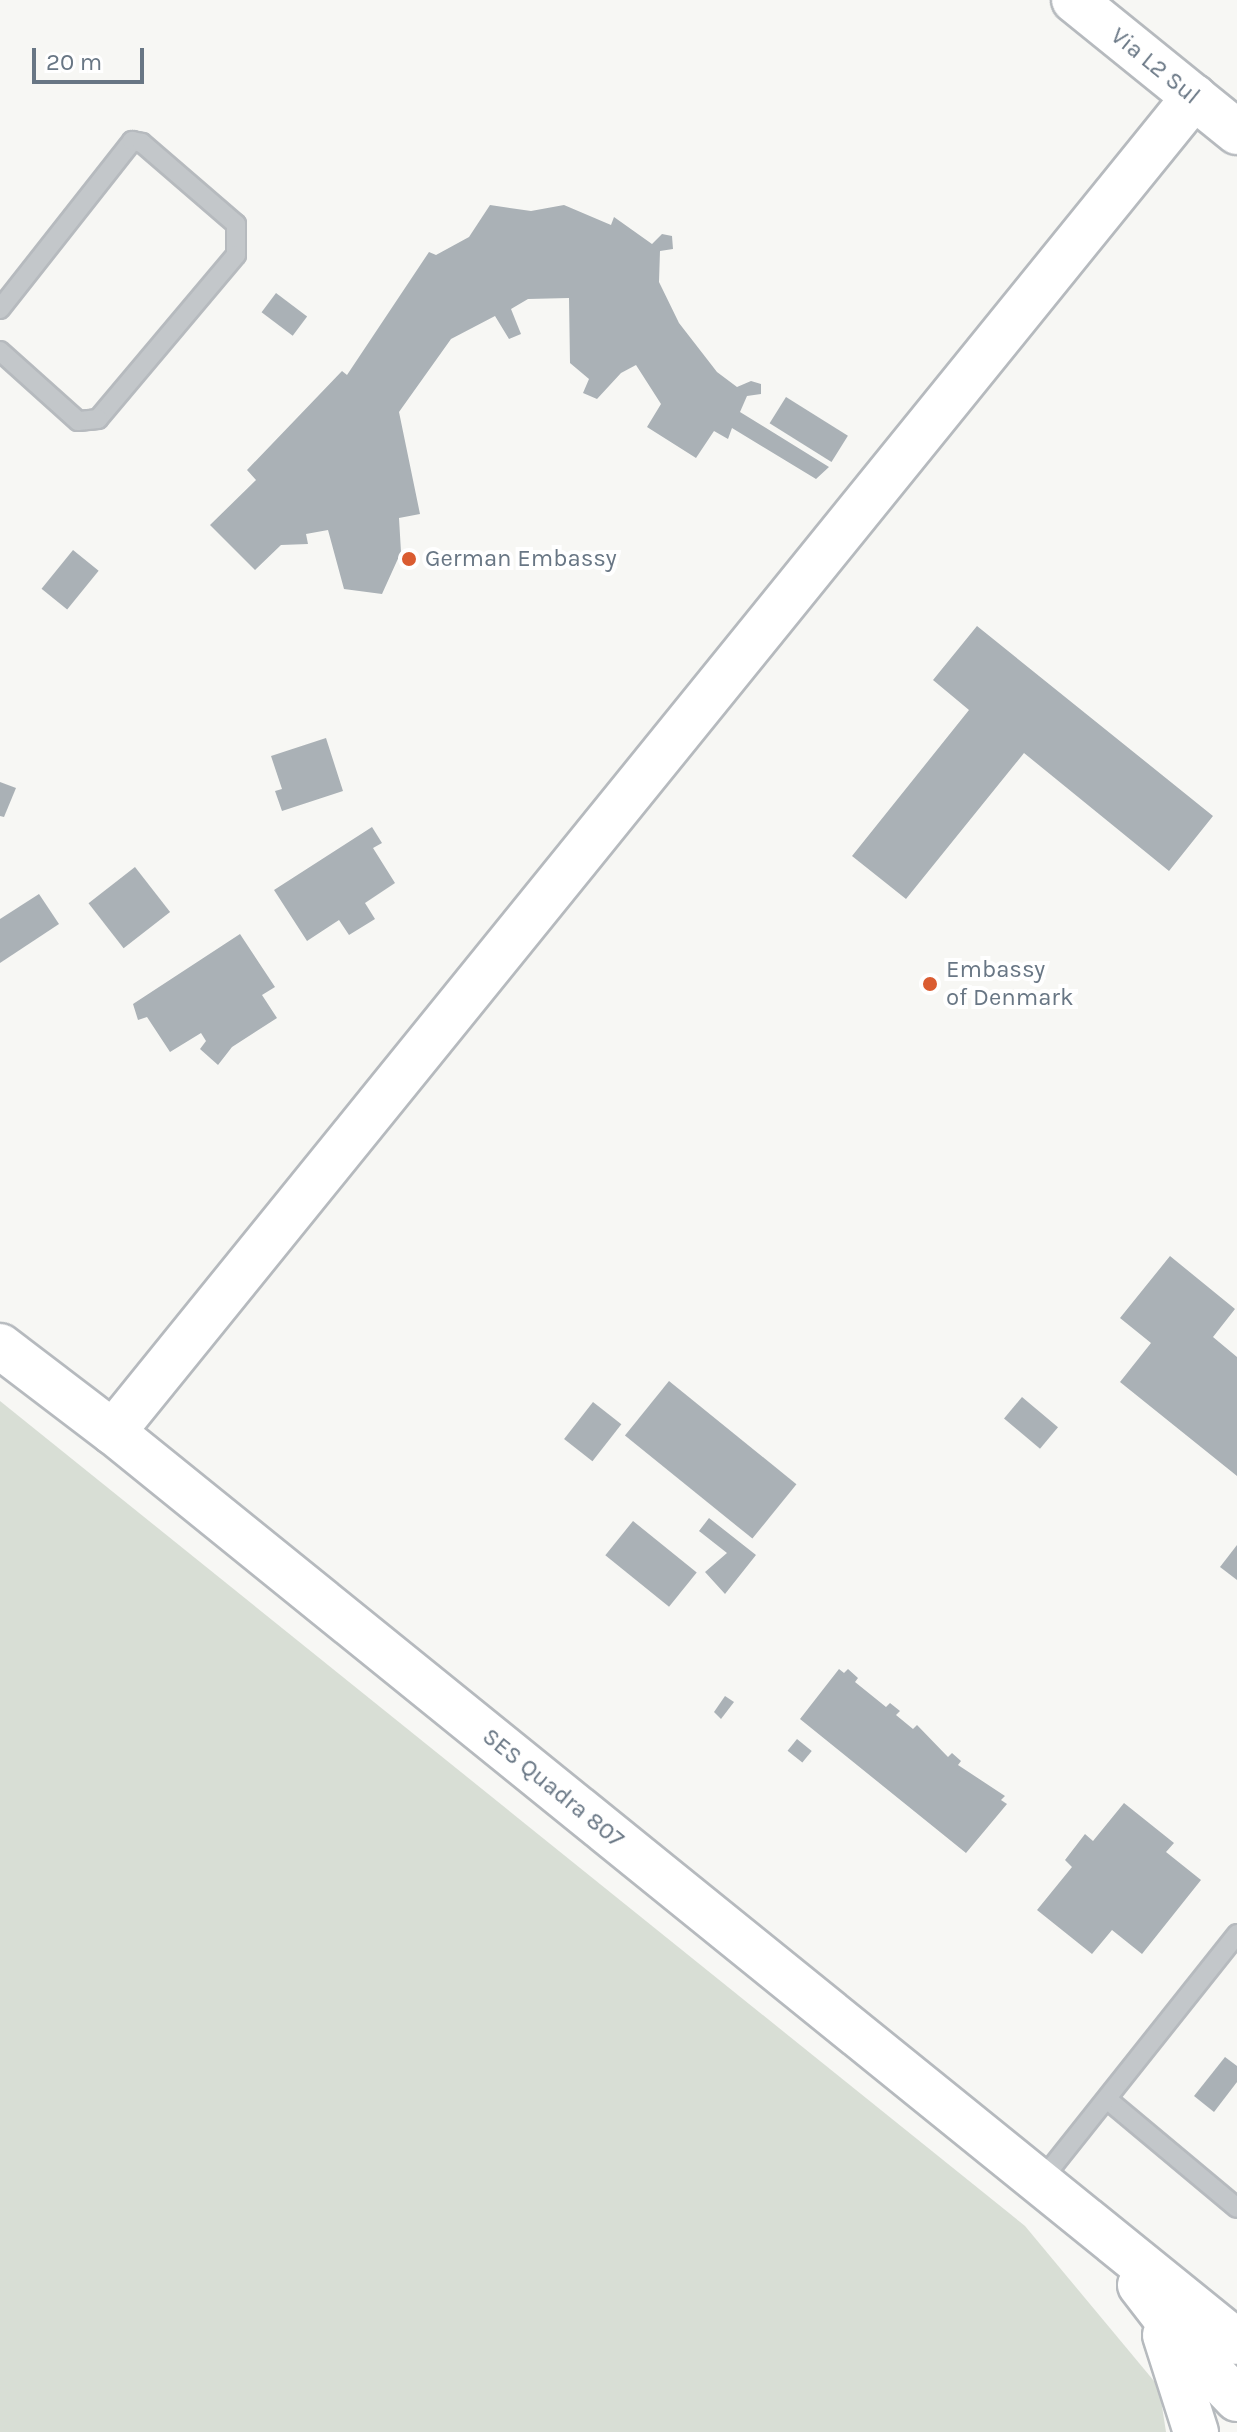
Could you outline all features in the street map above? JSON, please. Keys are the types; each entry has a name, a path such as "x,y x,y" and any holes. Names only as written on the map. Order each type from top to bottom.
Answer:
{"street":[{"name":"Via L2 Sul","path":"1074,0 1237,132"},
{"path":"113,1432 1194,97"},
{"name":"SES Quadra 807","path":"0,1346 113,1432 1237,2342"},
{"name":"SES Quadra 807","path":"1104,2234 1227,2407"},
{"path":"1148,2297 1174,2354 1196,2432"},
{"path":"1227,2407 1237,2342"}],"lane":[{"path":"0,309 122,146 132,141 142,143 236,224 236,255 98,419 78,421 0,351"},
{"path":"1040,2182 1237,1934"},
{"path":"1108,2100 1237,2208"}],"shaded area":[{"path":"0,1401 1025,2226 1159,2387 1166,2432 0,2432"}],"building":[{"path":"490,205 531,211 564,205 611,225 614,217 652,244 662,234 672,236 673,249 660,251 659,282 679,323 717,372 737,387 751,381 761,384 761,394 747,396 740,412 829,467 816,479 732,428 728,439 714,431 696,458 647,427 661,404 636,365 621,373 597,399 583,393 589,379 570,363 569,298 528,299 511,309 521,334 509,339 495,316 451,339 399,412 420,514 399,518 401,552 382,594 344,589 328,530 306,534 308,544 281,545 255,570 210,525 256,480 247,470 342,371 347,375 429,252 436,255 469,237"},
{"path":"276,293 307,316 293,336 262,312"},
{"path":"786,397 848,436 831,462 770,423"},
{"path":"73,550 99,571 67,610 42,589"},
{"path":"977,626 1213,816 1169,871 1024,753 906,899 852,856 969,710 933,680"},
{"path":"326,738 343,791 282,811 275,791 282,789 271,756"},
{"path":"0,782 16,788 4,817 0,816"},
{"path":"372,827 382,843 373,848 395,883 365,903 375,919 349,935 339,920 307,941 274,890"},
{"path":"135,867 170,912 124,948 89,903"},
{"path":"39,894 59,924 0,963 0,919"},
{"path":"240,934 275,987 262,995 277,1018 232,1047 218,1065 200,1049 206,1041 201,1033 170,1052 147,1017 138,1020 133,1004"},
{"path":"1170,1256 1235,1309 1213,1337 1237,1357 1237,1476 1120,1382 1151,1343 1120,1318"},
{"path":"669,1381 796,1484 752,1539 625,1435"},
{"path":"1022,1397 1058,1427 1040,1449 1004,1418"},
{"path":"593,1402 621,1424 592,1461 564,1439"},
{"path":"709,1518 756,1555 725,1594 705,1572 727,1553 699,1531"},
{"path":"633,1521 697,1573 669,1607 605,1555"},
{"path":"1237,1545 1237,1580 1220,1567"},
{"path":"839,1669 844,1673 848,1669 858,1678 855,1682 886,1707 890,1703 900,1711 896,1715 913,1729 917,1725 948,1757 952,1753 961,1761 958,1765 1005,1796 1001,1800 1007,1804 966,1853 800,1719"},
{"path":"725,1696 734,1702 721,1719 714,1712"},
{"path":"797,1739 812,1751 802,1763 788,1751"},
{"path":"1124,1803 1174,1843 1166,1852 1201,1880 1142,1954 1112,1930 1092,1954 1037,1910 1072,1867 1065,1860 1085,1834 1093,1841"},
{"path":"1225,2057 1237,2066 1237,2082 1214,2112 1194,2096"}],"place":[{"name":"German Embassy","path":"409,559"},
{"name":"Embassy of Denmark","path":"930,984"}]}
